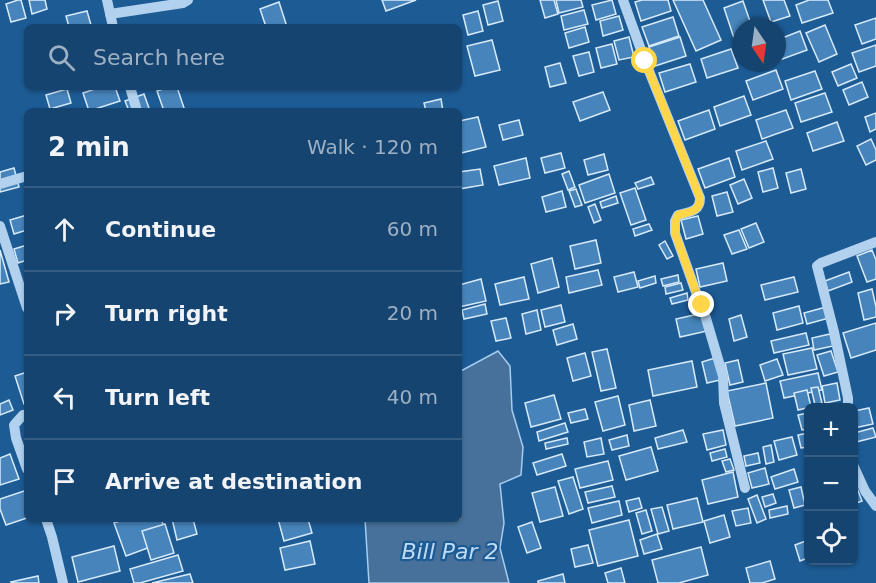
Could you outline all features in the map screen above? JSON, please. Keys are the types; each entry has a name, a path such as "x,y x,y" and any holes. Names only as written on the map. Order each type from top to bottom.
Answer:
{"street":[{"path":"106,0 112,24"},
{"path":"110,14 183,3 188,0"},
{"path":"623,0 700,198 697,210 678,215 675,222 675,233 702,305 723,376 724,403 745,488"},
{"path":"131,90 136,108"},
{"path":"0,184 24,177"},
{"path":"0,226 24,299"},
{"path":"848,403 834,332 817,266 876,242"},
{"path":"24,415 14,425 15,438 24,461"},
{"path":"858,476 876,506"},
{"path":"47,522 63,583"}],"water":[{"name":"Bill Par 2","path":"498,351 510,366 512,410 523,447 521,475 500,484 504,523 500,548 509,583 369,583 365,522 462,522 462,370"}],"building":[{"path":"21,0 26,18 11,22 6,4"},
{"path":"29,0 45,0 47,9 32,14"},
{"path":"382,0 416,0 386,11"},
{"path":"540,0 554,0 558,14 545,18"},
{"path":"556,0 581,0 583,7 559,13"},
{"path":"612,0 616,14 596,20 592,5"},
{"path":"668,0 671,11 641,21 635,2"},
{"path":"673,0 703,0 721,40 696,51"},
{"path":"763,0 784,0 790,16 770,18"},
{"path":"809,0 828,0 833,13 802,23 796,5"},
{"path":"498,1 503,21 488,25 483,5"},
{"path":"743,1 749,18 732,18 732,32 724,8"},
{"path":"279,2 286,24 265,24 260,9"},
{"path":"584,10 588,24 564,30 561,16"},
{"path":"87,11 91,24 68,24 66,16"},
{"path":"478,11 483,31 468,35 463,15"},
{"path":"619,16 623,30 603,36 600,21"},
{"path":"673,17 679,36 649,46 642,27"},
{"path":"876,18 876,39 862,44 855,25"},
{"path":"825,25 837,54 819,62 806,33"},
{"path":"585,27 589,42 569,48 565,33"},
{"path":"800,31 807,50 786,58 786,36"},
{"path":"629,37 634,57 619,60 614,41"},
{"path":"680,37 686,56 655,66 649,47"},
{"path":"492,40 500,70 475,76 467,46"},
{"path":"612,44 617,64 601,68 596,48"},
{"path":"876,45 876,66 859,72 852,53"},
{"path":"731,49 732,70 707,78 701,59"},
{"path":"589,52 594,72 579,76 573,56"},
{"path":"560,63 566,83 550,87 545,67"},
{"path":"690,64 696,82 665,92 659,73"},
{"path":"851,64 857,78 838,86 832,72"},
{"path":"815,71 822,89 791,100 785,81"},
{"path":"777,72 783,89 753,100 746,81"},
{"path":"862,82 868,97 849,105 843,90"},
{"path":"67,90 71,103 50,108 46,95"},
{"path":"92,90 116,90 120,101 98,108 88,108 83,93"},
{"path":"178,90 184,108 163,108 157,91"},
{"path":"603,92 610,110 580,121 573,102"},
{"path":"825,93 832,112 801,122 795,103"},
{"path":"144,94 149,108 128,108 125,101"},
{"path":"744,96 751,115 720,126 714,107"},
{"path":"441,99 442,108 425,108 424,103"},
{"path":"709,110 715,129 685,140 678,121"},
{"path":"786,110 793,128 762,139 756,120"},
{"path":"876,113 876,129 870,132 865,117"},
{"path":"478,117 486,147 462,153 462,120"},
{"path":"519,120 523,135 503,140 499,125"},
{"path":"837,122 844,141 813,151 807,133"},
{"path":"871,139 876,150 876,160 866,165 857,146"},
{"path":"766,141 773,159 742,170 736,151"},
{"path":"561,153 565,168 545,173 541,158"},
{"path":"604,154 608,170 588,175 584,160"},
{"path":"526,158 530,178 499,185 494,166"},
{"path":"729,158 735,177 705,188 698,169"},
{"path":"14,168 19,187 0,192 0,172"},
{"path":"773,168 778,188 763,192 758,172"},
{"path":"480,169 483,185 462,188 462,172"},
{"path":"801,169 806,189 791,193 786,173"},
{"path":"569,171 575,187 568,190 562,174"},
{"path":"609,174 615,193 585,203 579,185"},
{"path":"651,177 654,184 638,189 635,183"},
{"path":"744,179 752,198 738,204 730,185"},
{"path":"635,188 646,220 631,225 620,193"},
{"path":"576,189 582,205 575,207 569,191"},
{"path":"562,191 566,207 546,212 542,197"},
{"path":"727,192 733,212 717,216 712,196"},
{"path":"616,196 618,203 602,208 600,202"},
{"path":"595,204 601,220 594,223 588,207"},
{"path":"24,216 24,231 14,234 10,220"},
{"path":"698,216 703,234 686,239 681,220"},
{"path":"756,223 764,242 749,248 741,229"},
{"path":"649,224 652,230 635,236 633,229"},
{"path":"739,230 747,249 732,254 724,235"},
{"path":"596,240 601,263 575,269 570,246"},
{"path":"665,241 673,256 667,259 659,245"},
{"path":"24,246 24,261 18,263 14,249"},
{"path":"0,250 9,282 0,284"},
{"path":"872,250 876,260 876,279 867,282 857,256"},
{"path":"552,258 559,287 538,293 531,264"},
{"path":"723,263 727,281 700,287 696,269"},
{"path":"598,270 602,285 569,293 566,277"},
{"path":"634,272 638,287 618,292 614,277"},
{"path":"849,272 852,282 828,291 825,281"},
{"path":"678,275 679,282 663,286 661,279"},
{"path":"655,276 656,283 640,288 638,281"},
{"path":"524,277 529,299 500,305 495,284"},
{"path":"794,277 798,292 765,300 761,285"},
{"path":"481,279 486,301 462,306 462,284"},
{"path":"681,283 683,290 666,294 665,287"},
{"path":"872,289 876,317 864,320 858,293"},
{"path":"687,293 688,300 672,304 670,298"},
{"path":"485,304 487,314 464,319 462,310"},
{"path":"561,305 565,322 545,327 541,310"},
{"path":"799,306 803,323 777,330 773,313"},
{"path":"826,307 829,318 807,324 804,313"},
{"path":"537,310 541,330 526,334 522,314"},
{"path":"703,313 707,331 680,337 676,319"},
{"path":"741,315 747,337 734,341 729,319"},
{"path":"506,318 511,338 496,341 491,321"},
{"path":"876,323 876,350 851,358 843,333"},
{"path":"573,324 577,339 557,345 553,330"},
{"path":"806,333 809,345 774,353 771,341"},
{"path":"830,334 833,346 814,350 812,338"},
{"path":"812,348 817,369 788,375 783,354"},
{"path":"607,349 616,388 601,391 592,352"},
{"path":"831,351 838,372 824,376 817,355"},
{"path":"585,353 591,376 573,381 567,358"},
{"path":"715,358 720,380 707,383 702,362"},
{"path":"777,359 783,375 765,381 760,365"},
{"path":"738,360 743,382 730,385 725,363"},
{"path":"692,361 697,387 653,396 648,370"},
{"path":"24,373 24,404 15,376"},
{"path":"818,373 822,390 784,398 780,381"},
{"path":"766,383 773,418 735,426 727,391"},
{"path":"837,383 840,400 825,403 822,386"},
{"path":"818,387 822,403 815,403 811,388"},
{"path":"807,390 810,403 804,403 804,409 798,410 794,393"},
{"path":"554,395 561,419 531,427 525,403"},
{"path":"618,396 625,425 603,431 595,402"},
{"path":"9,400 13,410 0,415 0,404"},
{"path":"650,400 656,426 634,431 629,405"},
{"path":"869,408 873,424 858,427 858,410"},
{"path":"585,409 588,419 571,423 568,413"},
{"path":"804,414 804,430 802,430 798,415"},
{"path":"565,423 568,432 539,441 537,432"},
{"path":"873,428 876,437 858,442 858,432"},
{"path":"683,430 687,442 658,449 655,438"},
{"path":"723,430 726,445 707,450 703,434"},
{"path":"804,434 804,448 801,448 798,435"},
{"path":"627,435 629,446 612,450 609,440"},
{"path":"792,437 797,455 779,460 774,441"},
{"path":"567,438 568,444 546,449 545,443"},
{"path":"601,438 604,454 587,457 584,442"},
{"path":"771,445 774,462 766,464 763,447"},
{"path":"651,447 658,471 626,480 619,456"},
{"path":"725,449 727,457 712,461 710,453"},
{"path":"758,453 760,463 746,466 744,456"},
{"path":"10,454 19,479 0,485 0,458"},
{"path":"562,454 566,466 537,475 533,463"},
{"path":"730,459 734,470 726,472 722,461"},
{"path":"608,461 613,480 580,488 575,469"},
{"path":"765,468 769,484 752,488 748,473"},
{"path":"794,469 798,482 775,489 771,477"},
{"path":"733,472 738,497 708,504 702,480"},
{"path":"573,477 583,509 569,514 558,481"},
{"path":"612,486 615,497 588,503 585,492"},
{"path":"555,487 563,516 540,522 532,493"},
{"path":"801,487 804,505 794,508 789,490"},
{"path":"24,491 24,519 6,525 0,509 0,499"},
{"path":"858,491 862,501 858,502"},
{"path":"773,494 776,503 765,507 762,497"},
{"path":"757,495 766,519 757,523 748,499"},
{"path":"639,498 642,508 629,512 626,501"},
{"path":"697,498 703,522 673,529 667,505"},
{"path":"619,501 622,515 592,523 588,508"},
{"path":"787,506 788,514 770,518 769,510"},
{"path":"662,507 669,531 658,534 651,509"},
{"path":"748,508 751,523 736,526 732,511"},
{"path":"646,510 652,531 642,534 636,513"},
{"path":"724,515 730,537 710,543 704,521"},
{"path":"629,520 638,556 598,566 589,530"},
{"path":"162,522 169,540 126,556 114,523"},
{"path":"173,522 194,522 197,534 177,540"},
{"path":"279,522 309,522 312,533 284,541"},
{"path":"532,522 541,548 527,553 518,527"},
{"path":"165,524 174,553 151,560 142,531"},
{"path":"657,534 662,549 644,554 640,540"},
{"path":"310,541 315,564 285,570 280,548"},
{"path":"804,542 804,560 800,561 795,545"},
{"path":"588,545 593,563 575,567 571,549"},
{"path":"114,546 120,571 78,582 72,557"},
{"path":"701,547 708,575 679,583 658,583 652,560"},
{"path":"178,555 183,571 134,583 130,569"},
{"path":"770,561 775,579 762,583 750,583 746,568"},
{"path":"621,568 625,583 608,583 605,573"},
{"path":"190,574 193,583 152,583"},
{"path":"563,574 565,583 538,583 538,581"},
{"path":"38,576 39,583 11,582"}],"route":[{"path":"645,61 700,198 697,210 678,215 675,222 675,233 702,305"}]}
